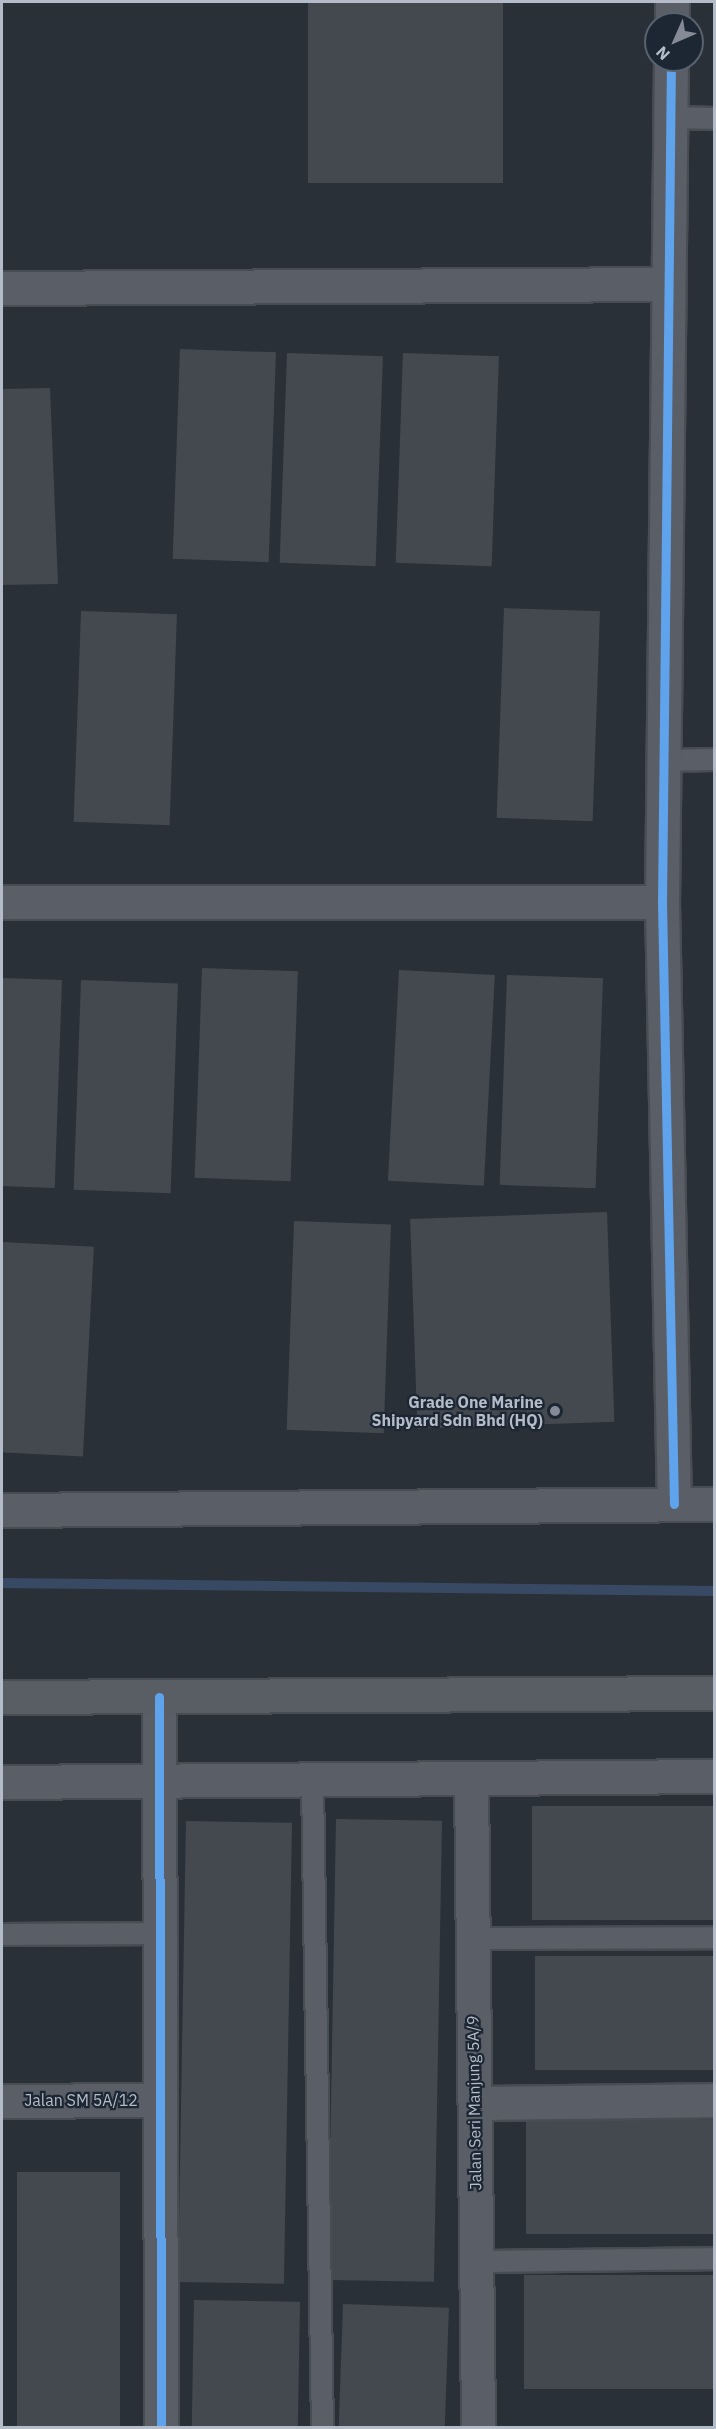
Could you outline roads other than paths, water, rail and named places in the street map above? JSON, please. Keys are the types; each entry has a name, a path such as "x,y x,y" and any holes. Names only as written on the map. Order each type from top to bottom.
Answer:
{"street":[{"path":"671,72 662,902 674,1504"},
{"path":"2,288 668,284"},
{"path":"2,902 662,902"},
{"path":"2,1510 714,1503"},
{"path":"2,1697 714,1693"},
{"path":"159,1697 160,2427"},
{"path":"2,1782 714,1776"},
{"name":"Jalan Seri Manjung 5A/9","path":"471,1778 478,2427"},
{"name":"Jalan SM 5A/12","path":"2,2101 160,2100"},
{"path":"475,2103 714,2100"}],"lane":[{"path":"670,117 714,118"},
{"path":"663,760 714,759"},
{"path":"312,1780 322,2427"},
{"path":"2,1934 160,1933"},
{"path":"472,1938 714,1937"},
{"path":"476,2261 714,2258"}],"waterway":[{"path":"2,1583 714,1591"}],"place":[{"name":"Grade One Marine Shipyard Sdn Bhd (HQ)","path":"555,1411"}]}
